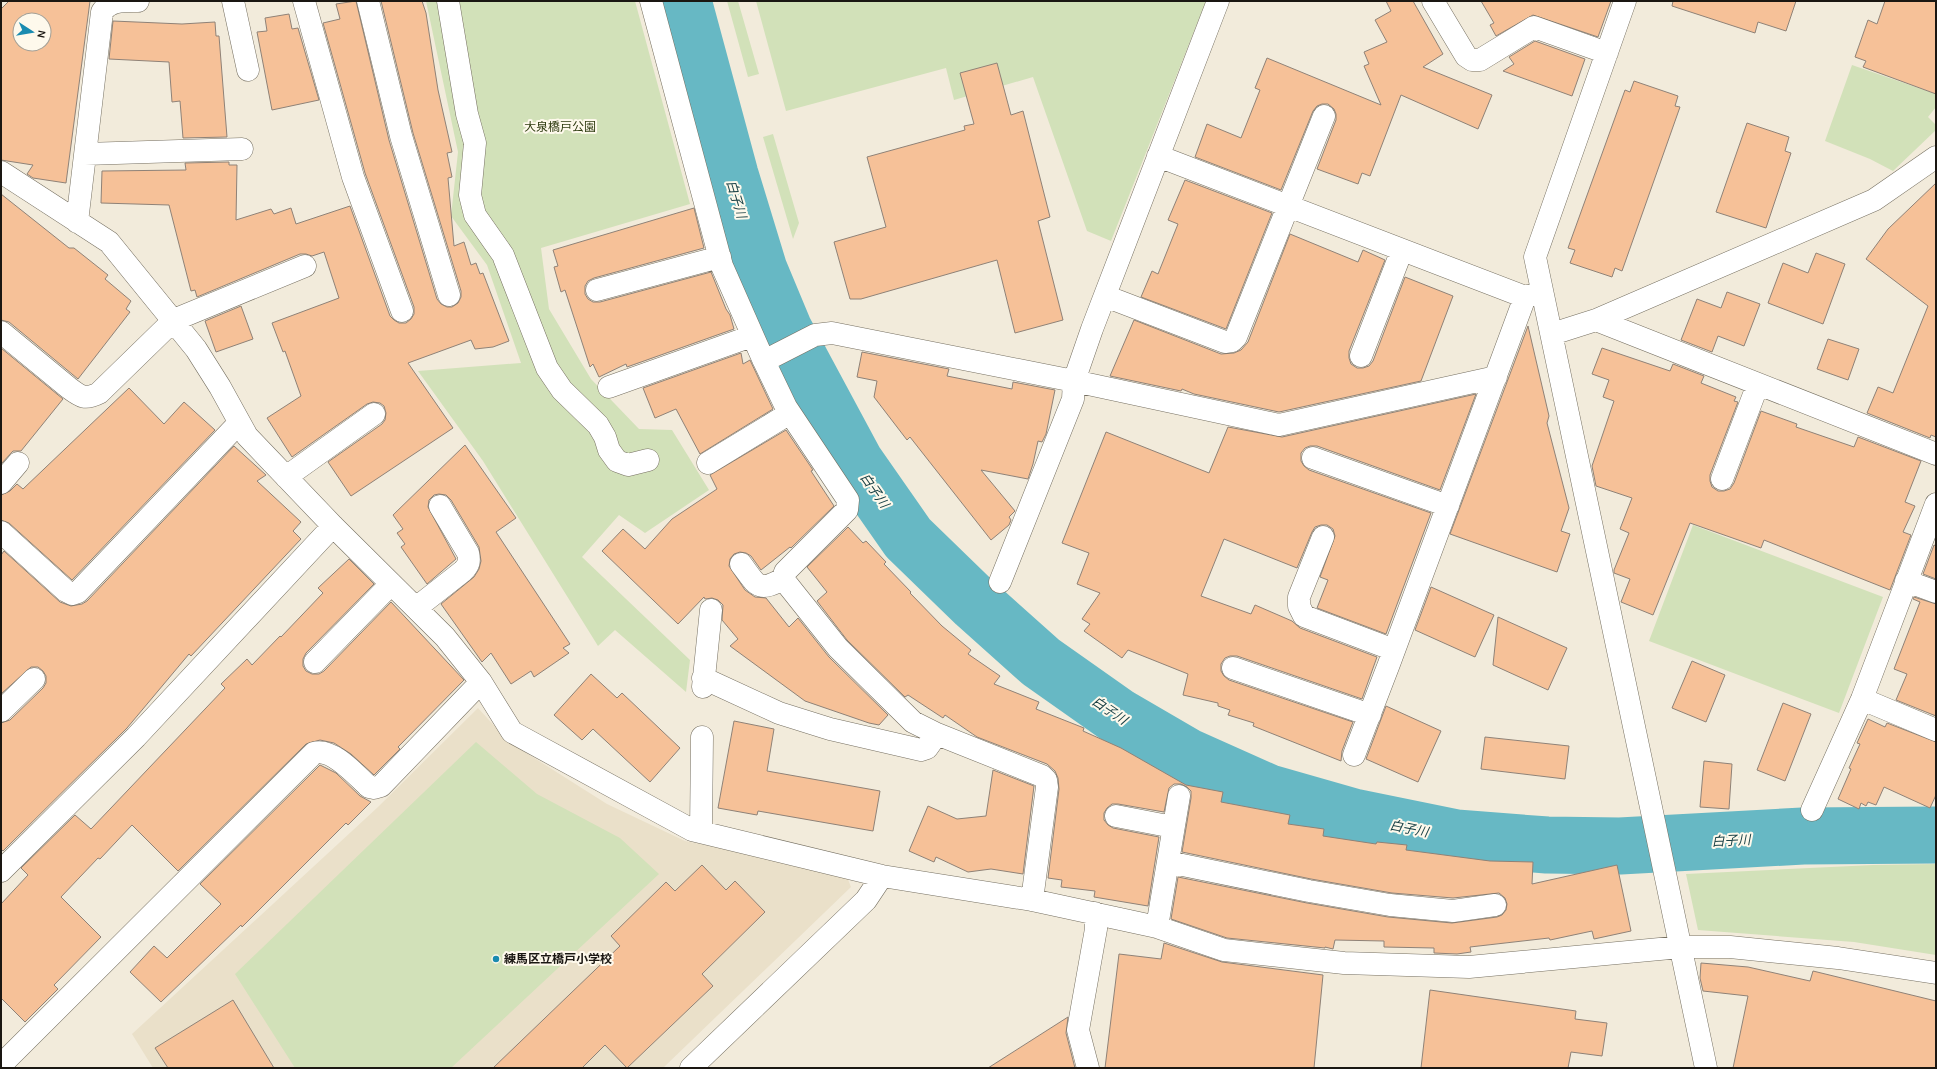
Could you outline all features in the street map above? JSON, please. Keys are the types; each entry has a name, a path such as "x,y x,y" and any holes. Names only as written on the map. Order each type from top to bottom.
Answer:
{"street":[{"path":"77,222 102,12 106,4 113,2 138,1"},
{"path":"233,1 248,70"},
{"path":"304,1 353,177 402,311"},
{"path":"368,1 401,136 449,295"},
{"path":"448,1 467,114 475,143 470,195 475,215 503,256 547,368 554,379 562,390 598,425 605,437 609,450 617,461 628,465 648,460"},
{"path":"651,1 720,257 752,336 767,358 790,413 848,500 849,506 847,510 785,572 783,579 768,587 761,586 756,584 741,564"},
{"path":"1000,582 1074,399 1074,381 1104,296 1218,1"},
{"path":"1433,1 1466,56 1472,60 1480,60 1534,27 1607,53"},
{"path":"1354,755 1496,377 1534,294 1536,257 1626,1"},
{"path":"1104,296 1225,342 1232,342 1236,337 1324,116"},
{"path":"85,154 242,149"},
{"path":"1158,156 1289,205 1402,250 1534,294 1552,334 1706,1068"},
{"path":"1552,334 1596,320 1874,200 1936,157"},
{"path":"1,172 109,242 174,320 196,349 216,380 247,436 333,526 445,637 481,682 512,732 692,830 882,876 1032,900 1095,913 1157,927 1224,950 1344,963 1469,967 1681,947 1738,947 1838,958 1936,973"},
{"path":"1361,356 1402,250"},
{"path":"597,290 720,257"},
{"path":"1,332 69,388 80,396 90,398 99,393 174,320 306,266"},
{"path":"1596,320 1936,454"},
{"path":"767,358 815,335 832,333 1074,381 1279,425 1496,377"},
{"path":"609,387 752,336"},
{"path":"1722,479 1758,384"},
{"path":"708,463 790,413"},
{"path":"286,477 374,414"},
{"path":"1,532 66,591 72,594 78,592 239,423"},
{"path":"1313,458 1448,506"},
{"path":"1,483 18,463"},
{"path":"1812,810 1862,699 1936,504"},
{"path":"416,608 463,571 468,566 470,560 468,553 440,506"},
{"path":"1,871 136,737 333,526"},
{"path":"1323,537 1299,597 1299,606 1304,616 1394,650"},
{"path":"783,579 838,648 913,722 937,734 1042,776 1046,780 1047,787 1032,900"},
{"path":"1906,581 1936,592"},
{"path":"315,662 391,584"},
{"path":"711,610 703,683 779,713 830,730 921,750 927,748 937,734"},
{"path":"1233,668 1370,715"},
{"path":"1,711 34,679"},
{"path":"1,1065 314,753 321,751 331,753 369,786 374,788 381,786 481,682"},
{"path":"1862,699 1936,730"},
{"path":"701,832 702,737"},
{"path":"1157,927 1179,796"},
{"path":"1116,816 1173,827"},
{"path":"1168,862 1309,891 1390,905 1453,911 1495,905"},
{"path":"692,1068 866,900 882,876"},
{"path":"1088,1068 1078,1030 1096,929 1095,913"}],"shaded area":[{"name":"練馬区立橋戸小学校","path":"478,708 509,742 607,804 685,841 845,872 851,887 663,1068 153,1068 132,1034 378,807"}],"green space":[{"name":"大泉橋戸公園","path":"426,1 635,1 690,204 541,248 549,309 591,379 639,429 672,430 709,490 645,533 619,515 582,557 690,660 686,692 615,630 598,646 483,461 418,371 521,363 487,265 451,216 458,152"},
{"path":"727,1 738,1 759,74 748,77"},
{"path":"756,1 1206,1 1111,241 1087,231 1033,77 954,100 946,68 786,111"},
{"path":"1852,65 1936,94 1936,107 1928,117 1936,125 1936,130 1893,171 1870,159 1825,141"},
{"path":"773,134 799,223 793,239 763,137"},
{"path":"1693,525 1883,597 1839,713 1649,641"},
{"path":"476,742 537,794 620,838 659,874 451,1068 295,1068 235,974"},
{"path":"1936,864 1936,955 1854,942 1698,930 1686,874 1873,865"}],"building":[{"path":"9,1 90,1 66,183 33,178 27,174 33,165 1,160 1,9"},
{"path":"356,1 389,140 437,299 441,304 447,307 452,307 458,303 461,297 461,291 413,133 381,1 422,1 426,13 438,90 452,152 447,153 452,177 448,178 454,246 464,242 471,265 476,263 480,274 483,273 509,341 493,347 475,349 471,340 408,363 453,428 351,496 328,462 382,424 385,420 386,413 384,406 380,403 373,402 367,404 292,457 267,418 301,396 285,351 283,352 272,323 339,298 324,252 312,256 300,254 197,297 195,290 191,291 169,205 101,203 102,171 186,170 185,163 229,162 229,165 237,165 236,220 271,209 274,214 291,208 296,224 350,206 390,316 399,323 406,323 414,314 414,307 365,173 323,23 340,19 336,4"},
{"path":"1386,1 1413,1 1443,54 1423,67 1492,95 1478,129 1401,95 1370,176 1362,173 1358,184 1317,169 1336,120 1334,109 1328,104 1317,106 1313,111 1281,190 1195,157 1207,124 1241,138 1260,90 1255,88 1267,58 1381,105 1364,66 1369,64 1364,52 1387,42 1375,20 1391,11"},
{"path":"1481,1 1611,1 1598,37 1533,15 1496,36 1490,25 1494,23"},
{"path":"1673,1 1796,1 1786,31 1758,22 1755,33 1672,6"},
{"path":"1885,1 1936,1 1936,94 1863,67 1866,61 1855,57 1868,20 1877,24"},
{"path":"289,14 292,29 298,28 319,100 272,110 257,32 267,31 265,18"},
{"path":"113,21 182,24 215,22 216,36 219,36 227,137 183,138 180,101 172,102 169,62 109,59"},
{"path":"1535,41 1585,59 1572,96 1503,71 1514,64 1509,57"},
{"path":"997,63 1011,115 1023,111 1050,217 1038,221 1063,320 1015,333 997,260 861,299 850,299 834,242 886,227 867,157 965,130 964,126 974,124 960,73"},
{"path":"1634,81 1678,96 1675,106 1680,107 1622,271 1615,268 1612,277 1570,263 1575,250 1568,248 1625,90 1630,92"},
{"path":"1747,123 1789,137 1785,151 1791,153 1766,228 1716,212"},
{"path":"1185,180 1272,213 1226,329 1141,297 1152,271 1158,274 1178,224 1168,220"},
{"path":"1936,183 1936,437 1931,435 1930,438 1867,413 1878,387 1893,393 1928,306 1866,259 1888,229"},
{"path":"1,194 69,248 74,248 108,275 105,279 131,301 126,309 130,312 78,379 9,322 1,320"},
{"path":"694,208 704,248 594,278 588,281 585,286 585,294 588,299 593,302 600,302 711,272 726,309 730,315 734,329 627,367 626,364 599,377 593,364 590,367 565,290 561,292 554,267 558,266 553,250"},
{"path":"1290,234 1358,262 1363,250 1385,260 1349,351 1351,364 1357,368 1369,366 1373,361 1405,277 1453,296 1421,381 1279,412 1194,394 1182,389 1181,391 1110,376 1134,320 1221,354 1234,353 1241,350 1248,342"},
{"path":"1816,253 1845,264 1823,324 1768,303 1783,263 1808,273"},
{"path":"1727,292 1760,304 1744,346 1718,336 1712,352 1681,340 1697,299 1721,308"},
{"path":"241,306 253,339 216,352 205,321"},
{"path":"1528,326 1549,416 1547,423 1569,508 1561,531 1570,534 1557,572 1450,534"},
{"path":"1828,339 1859,349 1848,380 1817,369"},
{"path":"1,348 63,399 21,451 13,451 1,464"},
{"path":"1602,348 1670,371 1673,364 1704,376 1701,383 1736,397 1734,401 1738,402 1710,475 1712,487 1718,491 1730,489 1734,483 1761,411 1797,424 1796,427 1854,447 1858,437 1921,461 1905,502 1915,506 1903,532 1911,535 1890,590 1764,540 1761,548 1690,523 1653,615 1621,602 1630,579 1614,573 1614,570 1629,533 1620,529 1632,498 1596,486 1592,466 1614,401 1603,397 1609,380 1592,374"},
{"path":"862,352 949,369 947,376 1012,389 1013,382 1055,390 1046,434 1042,442 1038,441 1028,479 981,470 1015,511 1009,517 1011,520 1009,525 991,540 910,437 907,440 874,397 877,381 857,377"},
{"path":"741,353 743,364 750,360 773,409 700,454 676,409 655,418 643,388"},
{"path":"129,388 164,424 184,402 215,430 72,580 9,523 1,520 1,495 10,491 17,484 23,489"},
{"path":"1476,394 1440,490 1317,446 1305,448 1301,453 1301,461 1309,470 1431,513 1386,634 1317,608 1328,580 1320,577 1335,536 1333,529 1327,525 1315,527 1297,568 1224,539 1201,596 1251,614 1255,605 1292,621 1300,628 1377,657 1362,699 1237,656 1225,658 1221,664 1221,671 1229,680 1353,722 1342,751 1341,761 1253,726 1254,723 1228,715 1230,710 1218,706 1218,703 1183,695 1188,674 1128,650 1122,658 1084,631 1090,624 1082,619 1100,593 1077,584 1089,553 1062,543 1106,432 1209,473 1228,427 1282,437"},
{"path":"786,430 813,470 811,471 834,506 791,548 790,547 761,570 751,556 740,552 734,554 730,559 729,566 745,590 755,597 766,598 789,627 798,618 829,657 888,715 879,725 805,701 730,646 738,639 722,620 723,605 718,600 712,598 705,599 704,597 678,624 602,551 623,529 645,549 672,519 717,489 710,475"},
{"path":"465,445 516,518 496,532 570,644 563,648 569,653 534,677 531,671 511,684 491,653 482,662 441,604 474,577 479,569 481,561 479,547 451,500 446,495 439,494 434,495 429,500 428,507 456,559 427,584 401,547 405,544 397,533 403,529 393,515"},
{"path":"234,446 266,475 257,481 301,522 293,531 301,539 191,656 189,654 127,728 3,851 1,849 1,723 10,720 43,688 46,683 46,676 38,667 31,667 1,694 1,555 4,551 60,602 71,606 82,604 87,601"},
{"path":"848,527 863,543 866,541 886,562 884,564 942,626 971,650 968,654 1000,676 994,684 1039,702 1036,709 1084,728 1083,731 1121,748 1186,785 1223,792 1221,802 1290,815 1288,824 1324,829 1323,836 1376,844 1377,842 1407,845 1406,850 1490,861 1533,862 1532,884 1617,865 1631,931 1594,939 1592,931 1550,940 1549,938 1470,947 1471,952 1457,954 1434,953 1434,948 1384,947 1384,941 1335,940 1333,949 1227,938 1171,919 1178,877 1307,903 1388,917 1452,923 1497,917 1502,915 1506,910 1507,904 1505,898 1499,893 1453,898 1392,893 1311,879 1182,852 1191,791 1181,784 1174,784 1169,788 1164,812 1112,804 1104,813 1104,820 1113,828 1159,837 1148,906 1094,897 1095,891 1061,887 1062,880 1048,878 1059,789 1058,778 1055,771 1047,764 977,737 945,715 943,718 908,695 905,697 847,640 817,601 827,592 807,567"},
{"path":"1934,545 1936,546 1936,579 1923,574"},
{"path":"349,559 374,584 306,653 303,659 303,666 306,671 312,674 319,674 324,671 391,602 464,680 398,747 400,749 374,775 351,754 334,743 320,740 306,744 178,871 132,825 61,897 101,937 54,985 58,989 25,1022 1,998 1,904 28,875 21,868 75,815 91,829 225,688 221,684 247,659 252,665 280,636 281,637 323,593 318,588"},
{"path":"1431,587 1494,615 1475,657 1415,630"},
{"path":"1914,597 1936,604 1936,716 1896,700 1907,674 1894,669 1920,602 1913,599"},
{"path":"1498,617 1567,648 1548,690 1493,665"},
{"path":"1692,661 1725,675 1706,722 1672,708"},
{"path":"591,674 617,698 622,693 680,748 650,782 593,729 582,740 554,715"},
{"path":"1783,703 1811,714 1785,781 1757,770"},
{"path":"1386,706 1441,731 1418,782 1366,759"},
{"path":"1868,719 1885,727 1887,723 1936,742 1936,795 1930,808 1884,787 1876,805 1868,802 1866,806 1861,803 1859,809 1838,799 1851,769 1849,768 1860,744 1857,743"},
{"path":"734,721 774,729 767,771 880,791 873,831 758,811 757,815 718,808"},
{"path":"1485,737 1569,746 1565,779 1481,769"},
{"path":"1704,761 1732,764 1729,809 1700,807"},
{"path":"320,765 336,773 360,796 371,802 348,825 346,823 242,927 241,925 161,1002 130,972 154,946 167,958 221,904 200,884"},
{"path":"993,770 1034,786 1023,874 991,869 968,872 936,857 934,862 909,851 928,806 957,819 986,816"},
{"path":"702,865 726,890 735,881 765,912 702,974 713,986 627,1068 605,1045 582,1068 493,1068 620,946 611,936 666,882 675,891"},
{"path":"1164,943 1222,962 1323,975 1314,1068 1105,1068 1119,954 1161,959"},
{"path":"1701,963 1748,967 1810,981 1813,971 1936,1001 1936,1068 1733,1068 1748,996 1703,991 1700,978"},
{"path":"1430,990 1576,1011 1575,1019 1607,1023 1602,1056 1571,1052 1568,1068 1421,1068"},
{"path":"233,1000 274,1068 168,1068 155,1048"},
{"path":"1068,1017 1066,1033 1075,1068 988,1068"}],"waterway":[{"name":"白子川","path":"683,1 730,175 759,270 784,330 855,462 908,538 975,603 1041,662 1119,717 1186,756 1269,793 1353,817 1456,838 1547,845 1620,846 1803,836 1936,835"}],"place":[{"name":"練馬区立橋戸小学校","path":"496,959"}]}
